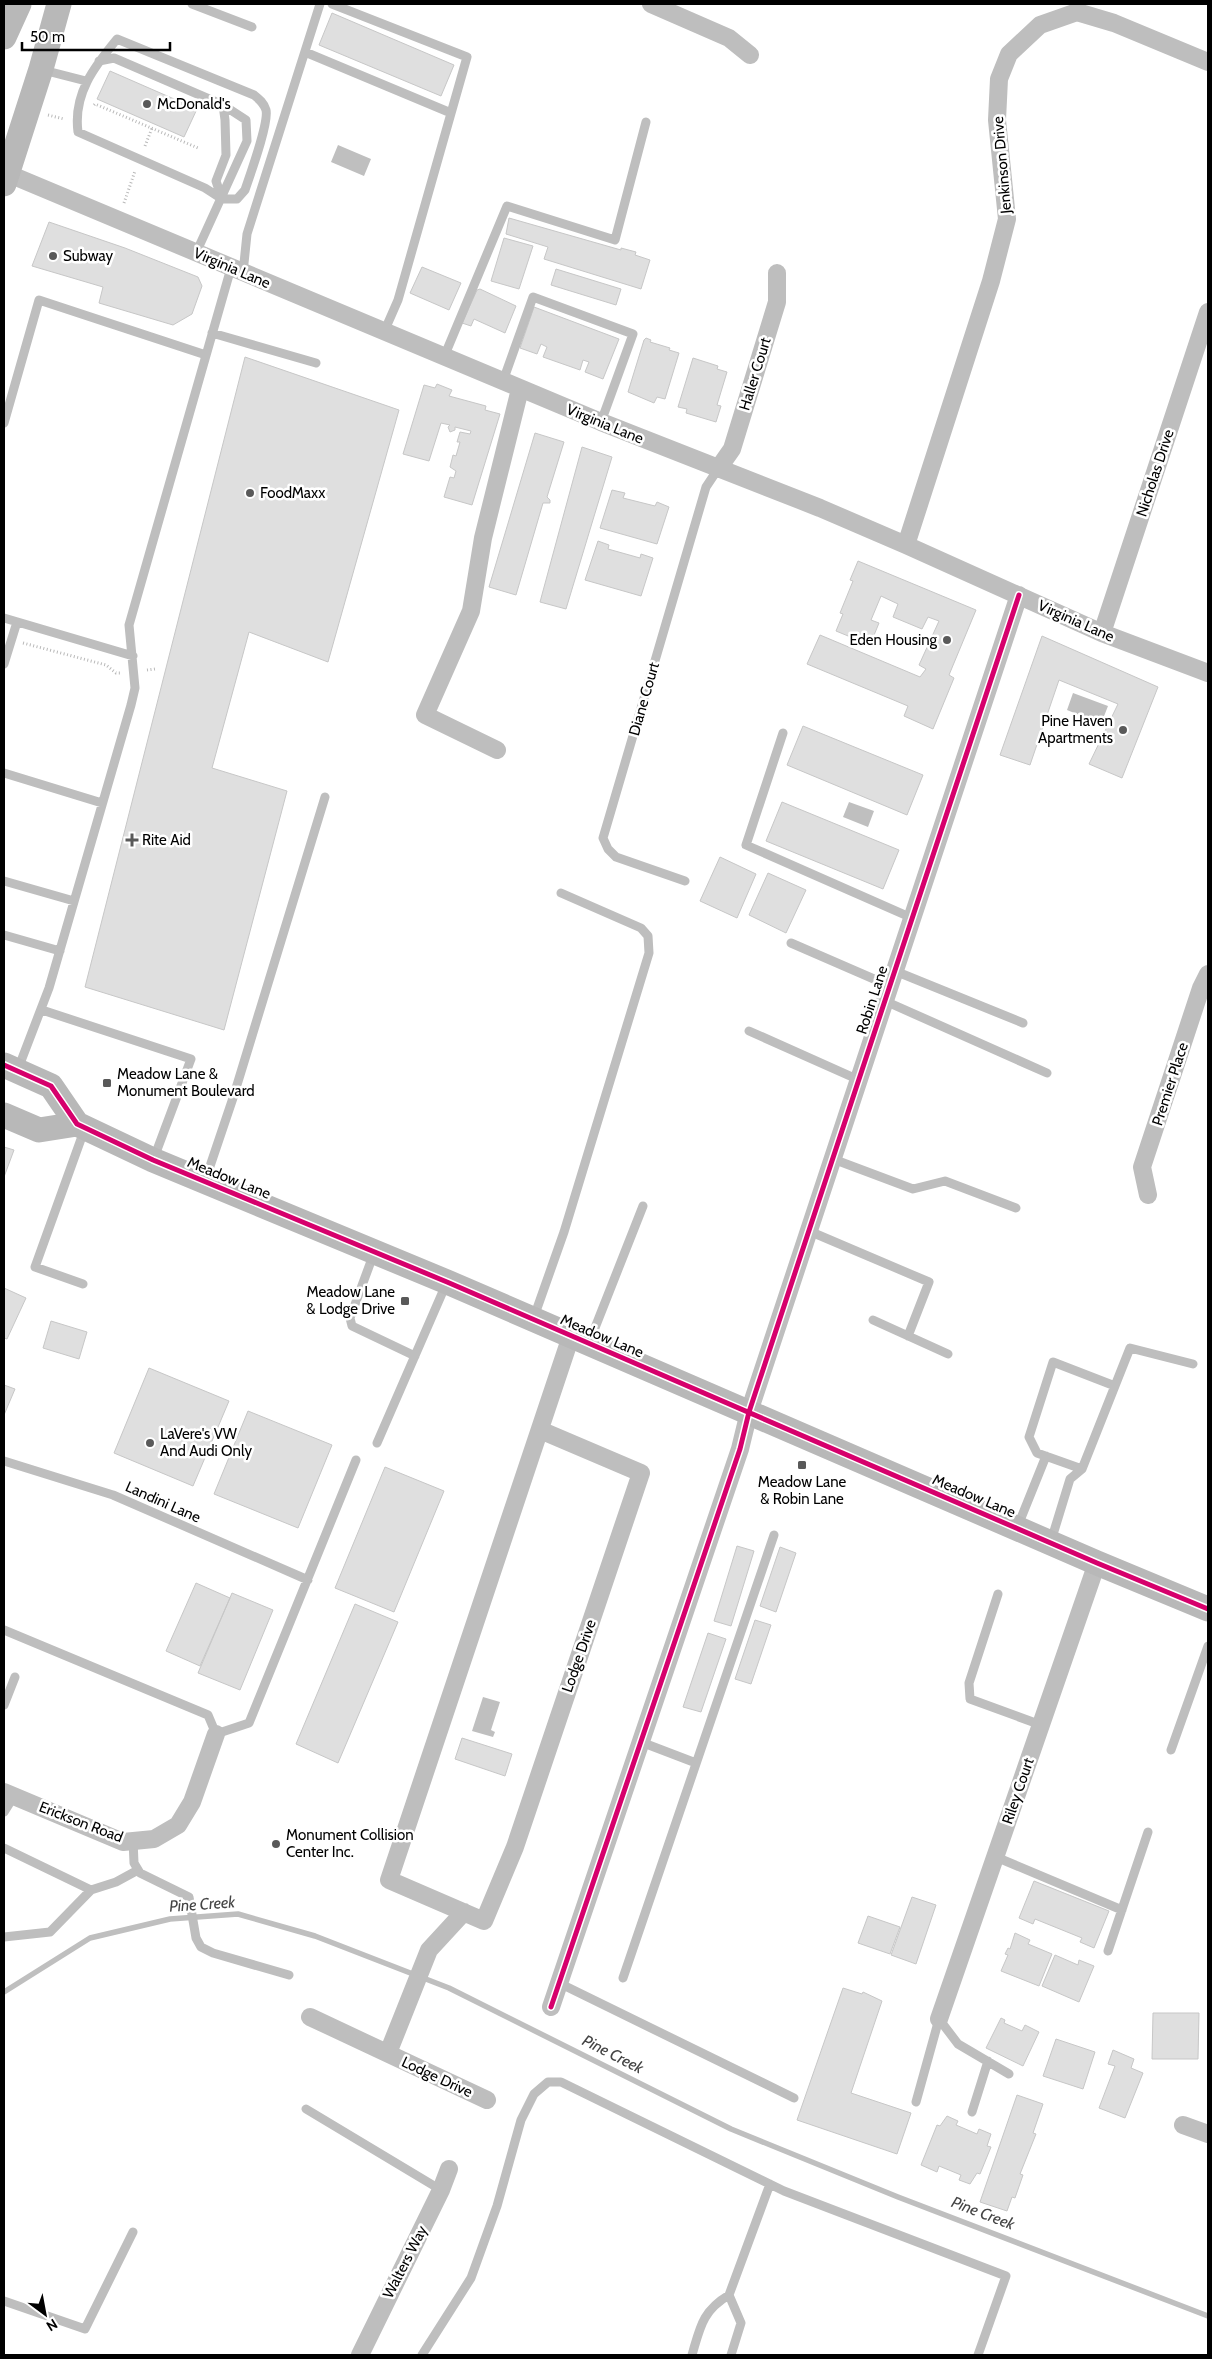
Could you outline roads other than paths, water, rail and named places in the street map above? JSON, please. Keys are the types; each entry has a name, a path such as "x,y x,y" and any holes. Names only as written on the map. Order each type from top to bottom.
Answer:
{"street":[{"path":"4,37 19,4"},
{"path":"5,176 41,69 59,4"},
{"path":"651,4 729,38 750,55"},
{"name":"Jenkinson Drive","path":"906,545 991,281 1007,219 997,120 999,79 1009,54 1040,25 1077,12 1114,23 1208,62"},
{"name":"Virginia Lane","path":"5,176 196,253 718,470 820,508 1102,633 1208,673"},
{"name":"Haller Court","path":"718,470 732,449 777,302 777,273"},
{"name":"Nicholas Drive","path":"1102,633 1208,312"},
{"path":"497,750 425,715 471,611 483,538 520,389"},
{"name":"Robin Lane","path":"551,2007 740,1449 749,1412 1019,596"},
{"name":"Premier Place","path":"1148,1195 1142,1167 1201,988 1208,974"},
{"path":"10,1068 51,1086 81,1126"},
{"path":"4,1115 39,1130 81,1126"},
{"name":"Meadow Lane","path":"81,1126 204,1182 447,1282 1050,1543 1208,1608"},
{"name":"Lodge Drive","path":"540,1430 641,1473 515,1846 484,1921 389,1880 540,1430 580,1340"},
{"name":"Riley Court","path":"939,2019 1097,1563"},
{"name":"Erickson Road","path":"9,1794 123,1842 154,1838 178,1825 192,1802 216,1734"},
{"name":"Lodge Drive","path":"388,2053 429,1950 464,1912"},
{"name":"Lodge Drive","path":"310,2017 487,2100"},
{"path":"1183,2125 1208,2134"},
{"name":"Walters Way","path":"360,2355 441,2190 448,2169"}],"lane":[{"path":"192,4 252,27"},
{"path":"10,1068 42,1010 60,951 135,688 129,624 212,333 237,270 320,4"},
{"path":"332,4 467,57 398,300 384,332"},
{"path":"117,39 254,95 262,102 266,111 265,122 245,190 237,199 222,199 204,188 78,132 76,119 86,81 99,61 117,39"},
{"path":"305,52 451,113"},
{"path":"99,61 114,58 222,106 246,120 248,130 247,141 196,253"},
{"path":"41,69 86,81"},
{"path":"222,106 225,120 226,155 216,181 222,199"},
{"path":"444,357 507,206 615,240 646,122"},
{"path":"503,381 533,297 633,334 601,422"},
{"path":"4,423 5,412 39,300 206,355"},
{"path":"212,333 316,363"},
{"name":"Diane Court","path":"686,881 616,857 608,849 603,838 706,487 718,470"},
{"path":"4,618 132,656"},
{"path":"4,664 17,622"},
{"path":"783,733 746,845 912,918"},
{"path":"4,774 102,803"},
{"path":"204,1182 233,1098 325,797"},
{"path":"4,881 74,901"},
{"path":"533,1320 564,1232 649,953 648,936 641,928 561,893"},
{"path":"4,936 60,951"},
{"path":"791,943 890,986 1047,1073"},
{"path":"890,986 1023,1022"},
{"path":"42,1010 191,1059 153,1160"},
{"path":"749,1031 859,1080"},
{"path":"81,1126 35,1268 84,1284"},
{"path":"833,1158 913,1190 945,1181 1016,1208"},
{"path":"580,1340 643,1206"},
{"path":"809,1231 929,1282 908,1336"},
{"path":"374,1252 350,1318 352,1326 414,1356"},
{"path":"377,1443 447,1282"},
{"path":"873,1320 948,1354"},
{"path":"1050,1543 1070,1479 1082,1468 1130,1348 1192,1364"},
{"path":"1082,1468 1037,1453 1029,1437 1053,1362 1115,1386"},
{"path":"1017,1528 1046,1456"},
{"name":"Landini Lane","path":"4,1460 113,1495 308,1580"},
{"path":"4,1630 208,1715 216,1734 249,1723 356,1460"},
{"path":"623,1978 774,1535"},
{"path":"998,1594 970,1683 970,1699 1041,1725"},
{"path":"1171,1750 1208,1646"},
{"path":"4,1705 15,1677"},
{"path":"641,1742 696,1763"},
{"path":"4,1812 9,1794"},
{"path":"1108,1951 1148,1832"},
{"path":"133,1840 134,1863 140,1874 189,1897 196,1938 201,1947 212,1953 289,1974"},
{"path":"4,1848 91,1890"},
{"path":"996,1857 1122,1910"},
{"path":"4,1937 50,1932 91,1890 116,1882 138,1870"},
{"path":"559,1983 794,2098"},
{"path":"939,2019 958,2044 1009,2074"},
{"path":"916,2102 939,2019"},
{"path":"972,2112 988,2061"},
{"path":"422,2355 471,2278 497,2206 521,2120 534,2094 548,2082 561,2082 770,2184 1006,2276 978,2355"},
{"path":"306,2109 441,2190"},
{"path":"692,2355 703,2320 715,2303 729,2295 770,2184"},
{"path":"4,2302 85,2329 133,2232"},
{"path":"729,2295 741,2323 731,2355"}],"waterway":[{"name":"Pine Creek","path":"4,1992 90,1938 170,1919 238,1914 315,1936 449,1988 731,2129 898,2197 1208,2316"}],"place":[{"name":"McDonald's","path":"147,104"},
{"name":"Subway","path":"53,256"},
{"name":"FoodMaxx","path":"250,493"},
{"name":"Eden Housing","path":"947,640"},
{"name":"Pine Haven Apartments","path":"1123,730"},
{"name":"Rite Aid","path":"132,840"},
{"name":"Meadow Lane & Monument Boulevard","path":"107,1083"},
{"name":"Meadow Lane & Lodge Drive","path":"405,1301"},
{"name":"LaVere's VW And Audi Only","path":"150,1443"},
{"name":"Meadow Lane & Robin Lane","path":"802,1465"},
{"name":"Monument Collision Center Inc.","path":"276,1844"}]}
